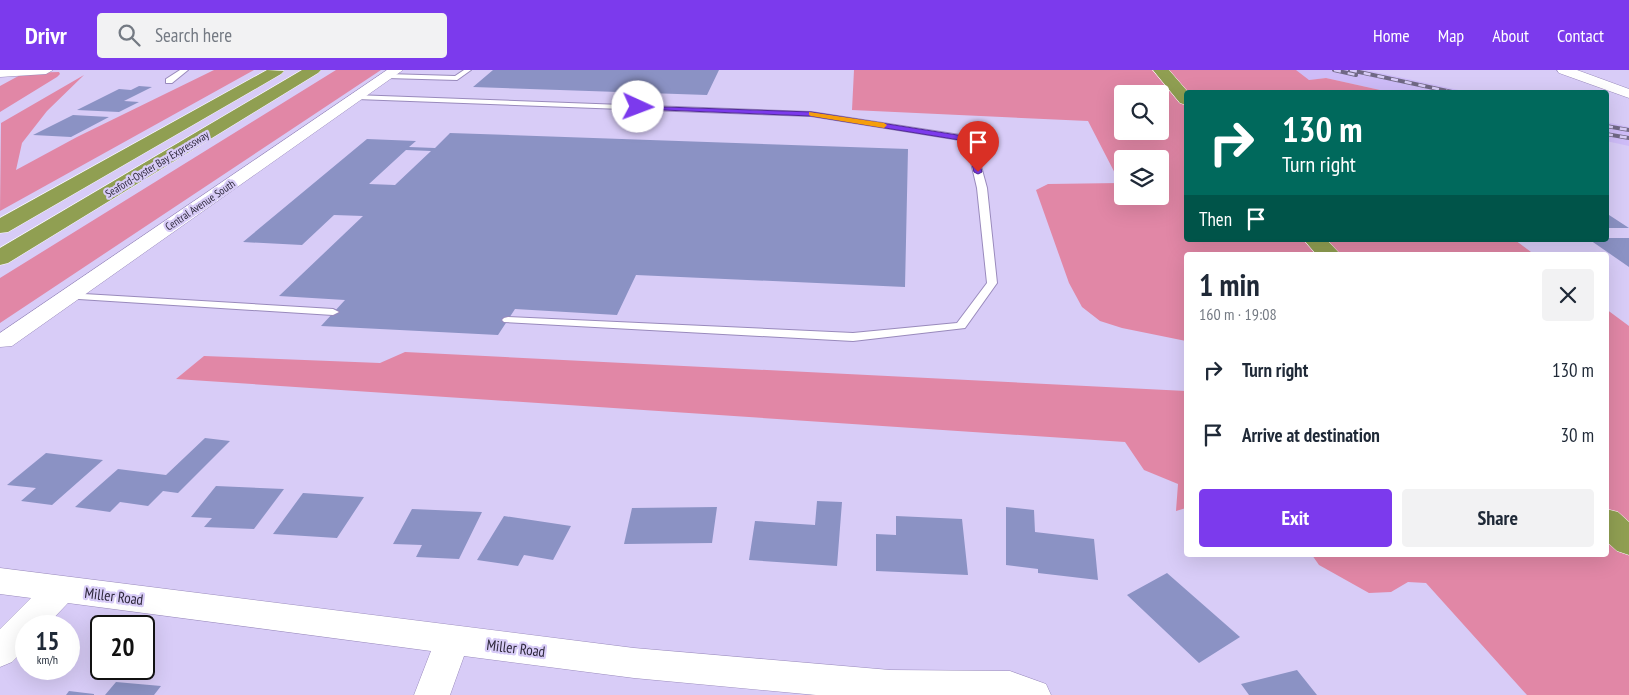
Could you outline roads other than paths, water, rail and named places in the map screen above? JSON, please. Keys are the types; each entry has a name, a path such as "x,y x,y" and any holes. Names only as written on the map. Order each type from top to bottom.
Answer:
{"highway":[{"name":"Seaford-Oyster Bay Expressway","path":"0,228 277,70"},
{"name":"Seaford-Oyster Bay Expressway","path":"0,258 313,70"},
{"path":"1161,70 1184,98"},
{"path":"1318,242 1327,252"},
{"path":"1609,524 1629,542"}],"street":[{"path":"0,73 46,70"},
{"path":"1564,70 1629,94"},
{"name":"Central Avenue South","path":"4,341 392,73"},
{"name":"Miller Road","path":"0,581 634,663 890,686 1010,687 1033,695"},
{"path":"0,652 61,589"},
{"path":"432,695 453,640"}],"lane":[{"path":"169,81 186,70"},
{"path":"392,73 457,78 468,70"},
{"path":"357,97 811,114 970,139 982,188 992,283 960,326 853,337 508,320"},
{"path":"67,296 333,312"}],"railway":[{"path":"1334,70 1356,75"},
{"path":"1350,70 1443,90"},
{"path":"1609,127 1629,130"},
{"path":"1609,135 1629,138"}]}
